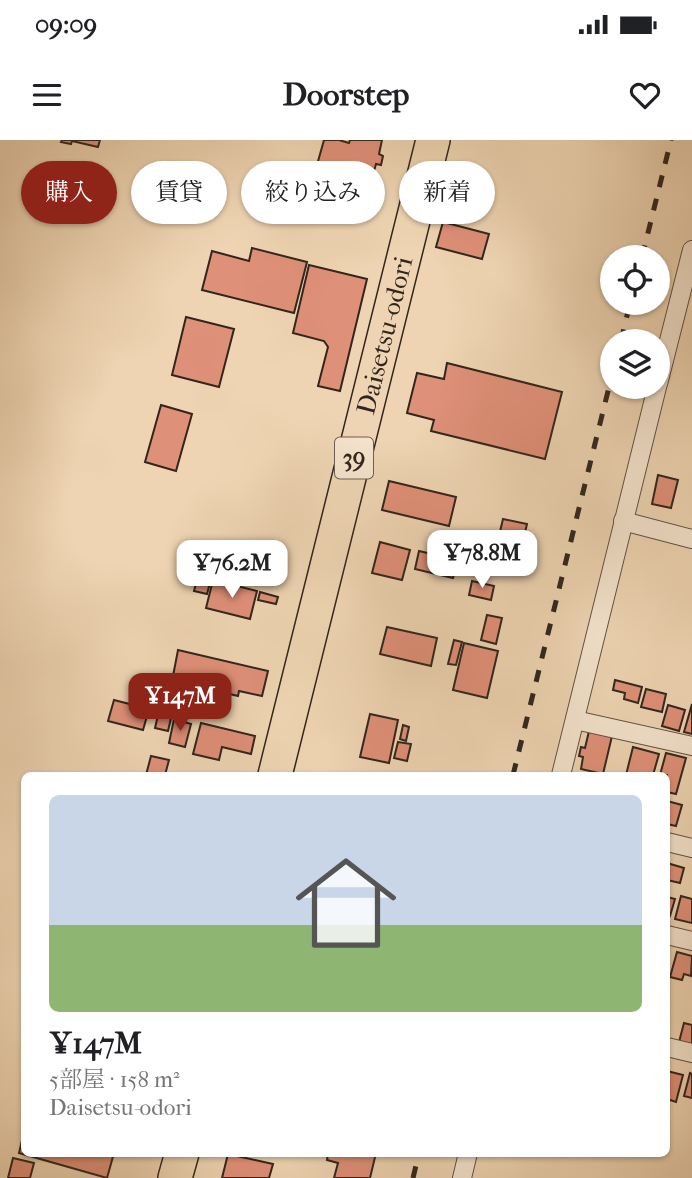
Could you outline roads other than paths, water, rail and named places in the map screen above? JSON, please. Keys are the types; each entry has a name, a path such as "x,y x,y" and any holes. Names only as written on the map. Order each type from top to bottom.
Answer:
{"highway":[{"name":"Daisetsu-odori","path":"276,772 433,140"},
{"path":"175,1178 180,1157"}],"street":[{"path":"670,337 692,250"},
{"path":"562,772 654,399"},
{"path":"623,521 692,539"},
{"path":"575,720 692,746"},
{"path":"670,843 692,848"},
{"path":"670,936 692,941"},
{"path":"670,1048 692,1053"},
{"path":"462,1178 467,1157"}],"railway":[{"path":"645,245 671,140"},
{"path":"624,329 627,315"},
{"path":"514,772 606,399"},
{"path":"413,1178 418,1157"}]}
